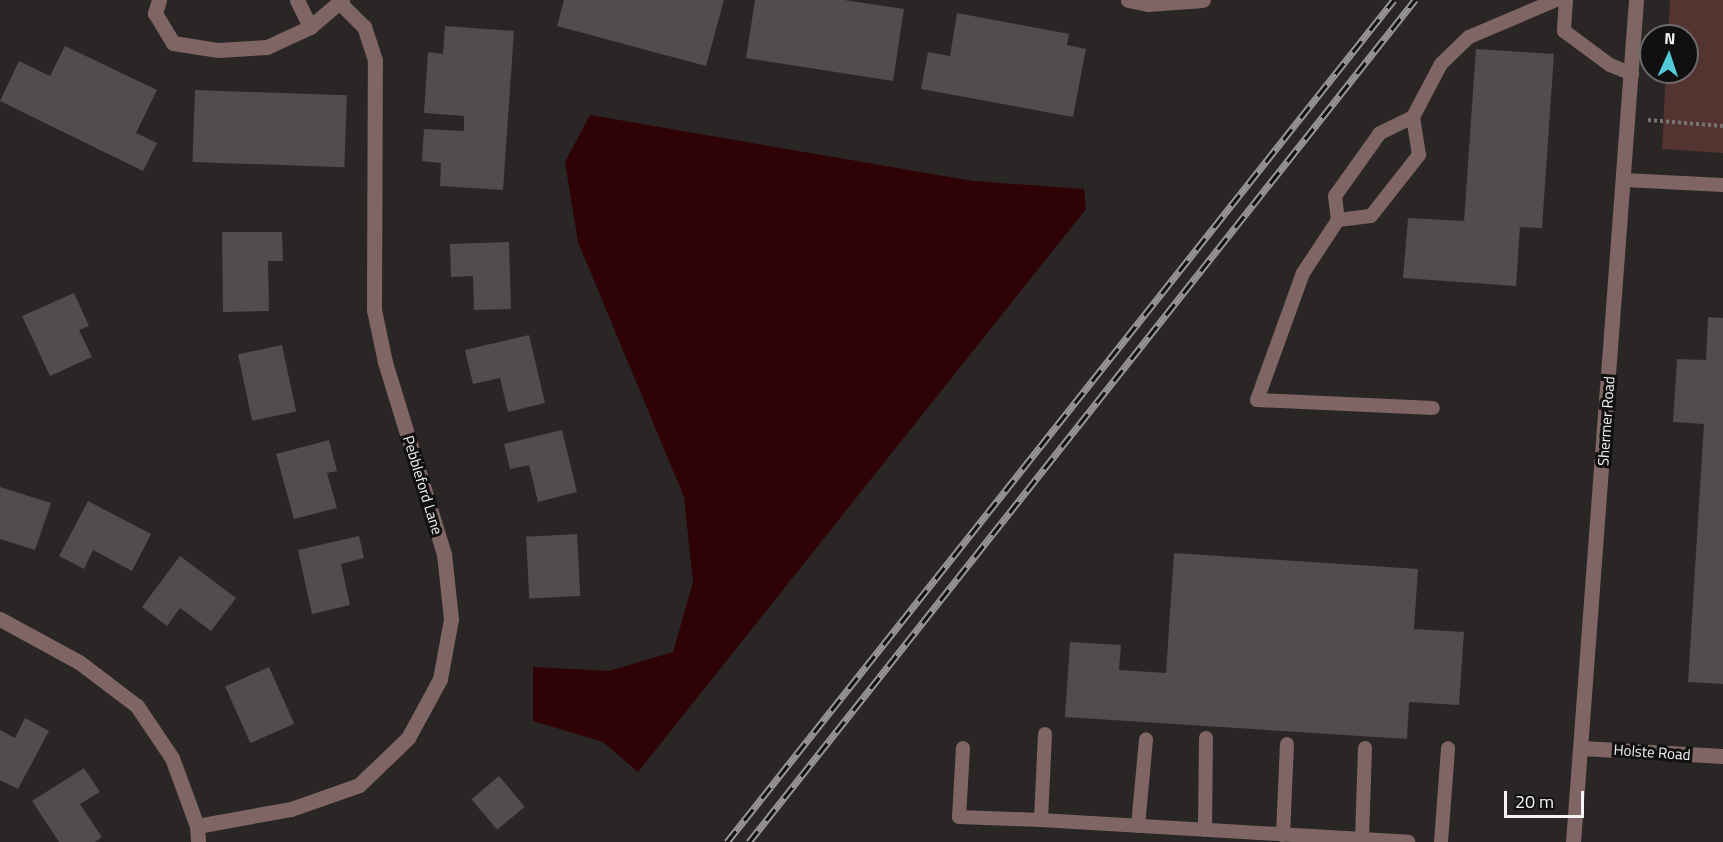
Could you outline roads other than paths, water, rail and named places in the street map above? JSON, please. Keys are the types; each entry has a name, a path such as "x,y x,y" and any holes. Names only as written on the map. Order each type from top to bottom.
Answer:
{"street":[{"path":"159,0 155,13 173,43 218,50 267,48 310,27 341,1"},
{"path":"297,0 310,27"},
{"path":"1128,0 1148,4 1203,0"},
{"name":"Shermer Road","path":"1573,842 1629,118 1636,0"},
{"name":"Pebbleford Lane","path":"197,826 291,809 359,786 408,738 440,679 451,620 444,554 385,362 374,310 375,60 364,27 341,1"},
{"path":"0,619 79,662 137,706 172,758 197,826 198,842"},
{"name":"Holste Road","path":"1581,748 1723,756"}],"lane":[{"path":"1433,408 1257,400 1303,273 1338,220 1335,196 1380,133 1413,117 1441,64 1469,37 1556,0"},
{"path":"1566,0 1564,31 1610,64 1632,74"},
{"path":"1338,220 1371,216 1419,155 1413,117"},
{"path":"1624,180 1723,185"},
{"path":"1041,820 1045,734"},
{"path":"1206,738 1206,830"},
{"path":"1138,826 1146,739"},
{"path":"1283,835 1287,744"},
{"path":"963,748 959,817 1408,842"},
{"path":"1362,839 1365,748"},
{"path":"1442,842 1448,748"}],"railway":[{"path":"727,842 1394,0"},
{"path":"749,842 1415,0"}]}
